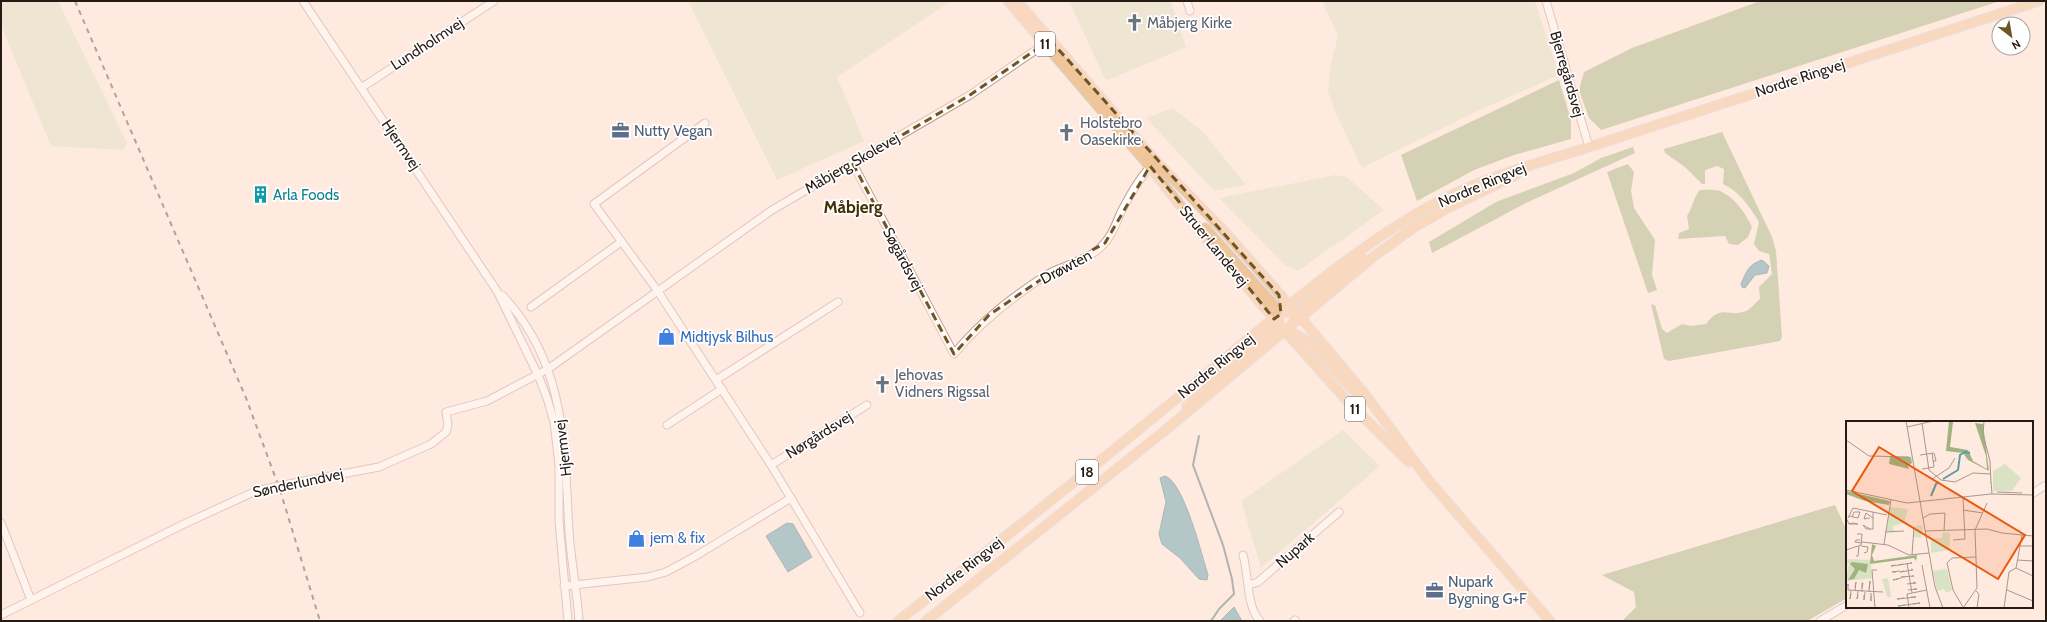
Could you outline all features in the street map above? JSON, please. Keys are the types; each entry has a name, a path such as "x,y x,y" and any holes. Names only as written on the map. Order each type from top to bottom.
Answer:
{"main road":[{"name":"Struer Landevej","path":"1008,1 1048,42 1153,164 1224,231 1279,295 1284,323"},
{"name":"Struer Landevej","path":"1017,1 1048,42"},
{"name":"Nordre Ringvej","path":"926,621 1178,420 1284,323 1327,276 1404,222 1442,200 1521,167 1561,156 2039,1"},
{"name":"Nordre Ringvej","path":"898,621 1049,503 1258,332 1284,323 1312,308 1373,257 1413,228 1487,188 1561,156"},
{"name":"Struer Landevej","path":"1153,164 1189,216 1284,323 1351,405 1430,482"},
{"path":"1298,316 1345,272 1387,238 1404,222"},
{"name":"Struer Landevej","path":"1298,316 1378,413 1430,482 1550,621"},
{"name":"11","path":"1284,323 1298,316"},
{"path":"1284,323 1307,341 1366,404 1378,413"}],"street":[{"name":"Hjermvej","path":"303,1 497,291 538,375 554,422 559,466 559,521 568,621"},
{"name":"Lundholmvej","path":"361,88 494,1"},
{"path":"1187,1 1190,11"},
{"name":"Bjerregårdsvej","path":"1546,1 1588,147"},
{"name":"Måbjerg Skolevej","path":"538,375 772,210 970,95 1048,42"},
{"path":"657,290 594,204 706,123"},
{"name":"Søgårdsvej","path":"853,164 954,354"},
{"name":"Drøwten","path":"954,354 989,315 1049,274 1098,250 1112,235 1138,182 1153,164"},
{"path":"531,307 621,242"},
{"name":"Nørgårdsvej","path":"657,290 771,465 860,613"},
{"name":"Hjermvej","path":"497,291 515,309 539,346 548,369 561,422 566,456 570,533 579,621"},
{"path":"716,380 838,302"},
{"name":"Sønderlundvej","path":"1,615 184,524 256,491 379,467 440,438 446,432 448,424 446,412 487,401 538,375"},
{"path":"667,425 722,389"},
{"name":"Nørgårdsvej","path":"771,465 867,405"},
{"path":"2033,493 2046,486"},
{"path":"564,586 648,577 666,572 694,557 791,498"},
{"name":"Nupark","path":"1249,585 1258,582 1339,512"},
{"path":"1,523 31,600"},
{"path":"1243,555 1251,605 1260,621"},
{"path":"1820,621 1846,606"}],"highlighted area":[{"path":"1050,40 1279,295 1281,314 1274,319 1150,166 1105,243 1049,274 989,315 954,354 853,164 970,95"}],"green space":[{"path":"5,1 58,1 127,143 123,150 51,146 1,25 1,3"},
{"path":"688,1 950,2 837,77 864,141 777,180"},
{"path":"1069,1 1171,1 1186,47 1108,80 1105,79"},
{"path":"1322,1 1535,1 1559,75 1473,113 1362,168 1335,112 1328,91 1331,64 1338,36"},
{"path":"1760,1 2000,1 1601,130 1589,118 1579,90 1584,72 1632,48"},
{"path":"1559,80 1571,120 1571,139 1514,155 1474,170 1417,201 1401,155"},
{"path":"1173,108 1203,132 1246,185 1214,191 1146,118"},
{"path":"1722,132 1772,237 1776,251 1782,337 1780,341 1669,361 1664,359 1651,304 1655,305 1662,329 1667,333 1682,324 1691,326 1706,324 1716,314 1726,312 1740,313 1750,309 1760,299 1759,287 1772,274 1769,254 1759,251 1754,244 1759,222 1748,205 1739,195 1723,184 1724,169 1717,166 1705,170 1705,184 1702,184 1685,167 1665,153 1664,149"},
{"path":"1633,147 1635,153 1526,203 1432,253 1429,242 1496,202 1574,173 1601,158"},
{"path":"1628,164 1634,172 1631,191 1634,208 1655,240 1652,275 1657,290 1648,293 1607,172"},
{"path":"1335,175 1347,177 1384,210 1298,271 1286,266 1219,198"},
{"path":"1700,190 1720,191 1736,202 1752,227 1748,237 1738,245 1729,244 1725,236 1678,239 1679,233 1689,229 1687,216 1696,195"},
{"path":"1343,430 1380,466 1261,568 1241,501"},
{"path":"1835,505 1846,529 1846,599 1807,621 1622,621 1636,607 1634,592 1602,575"}],"water":[{"path":"1762,260 1769,266 1767,273 1755,275 1745,288 1742,287 1741,284 1748,269"},
{"path":"1165,476 1172,481 1179,491 1185,505 1197,537 1208,575 1207,580 1199,579 1180,558 1162,544 1159,534 1166,502 1160,478"},
{"path":"787,523 793,524 812,557 788,572 766,536"},
{"path":"1234,607 1242,621 1220,621"}],"waterway":[{"path":"1199,436 1193,465 1223,545 1232,579 1234,594 1219,609 1211,621"}],"railway":[{"path":"75,1 246,398 280,490 320,621"}],"place":[{"name":"Måbjerg Kirke","path":"1134,23"},
{"name":"Nutty Vegan","path":"621,131"},
{"name":"Holstebro Oasekirke","path":"1067,132"},
{"name":"Arla Foods","path":"260,195"},
{"name":"Midtjysk Bilhus","path":"667,337"},
{"name":"Jehovas Vidners Rigssal","path":"882,384"},
{"name":"jem & fix","path":"637,538"},
{"name":"Nupark Bygning G+F","path":"1435,591"}],"district":[{"name":"Måbjerg","path":"853,207"}]}
